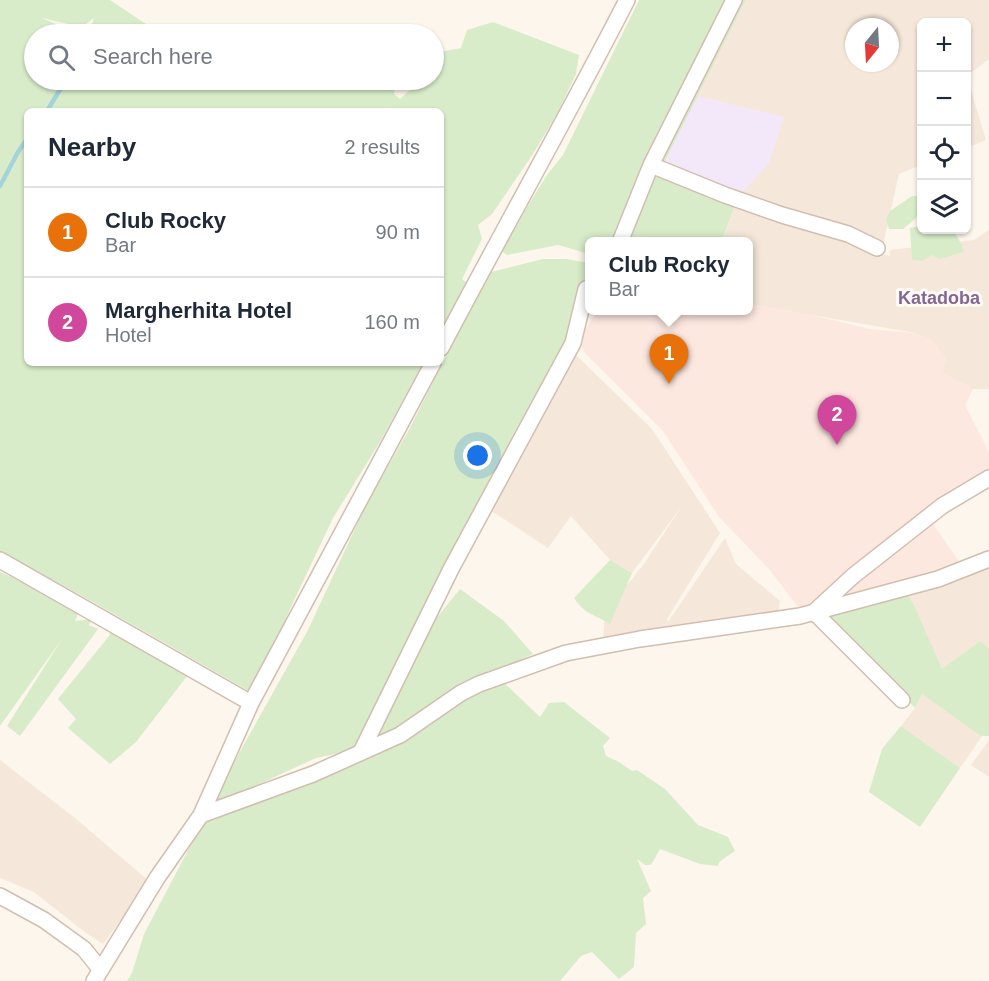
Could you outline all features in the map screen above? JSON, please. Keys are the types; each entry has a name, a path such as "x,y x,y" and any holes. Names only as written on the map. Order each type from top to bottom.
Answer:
{"street":[{"path":"444,342 484,265 544,160 627,0"},
{"path":"622,237 651,165 734,0"},
{"path":"651,165 782,215 848,234 877,248"},
{"path":"361,752 451,569 573,344 585,293"},
{"path":"97,975 157,878 201,815 251,703 431,366"},
{"path":"814,612 853,576 942,506 989,478"},
{"path":"201,815 313,774 400,735 461,693 479,684 566,653 639,639 800,616 938,579 989,559"},
{"path":"0,560 251,703"},
{"path":"814,612 902,700"},
{"path":"0,896 44,920 84,949 97,975"}],"shaded area":[{"path":"746,0 989,0 989,59 971,73 971,18 917,18 917,167 899,174 883,245 738,197 697,96"},
{"path":"971,90 986,140 971,146"},
{"path":"697,96 784,117 769,163 738,197 663,165"},
{"path":"735,205 834,234 868,251 890,256 890,250 974,240 989,230 989,389 973,389 942,373 915,333 753,305 753,237 724,237"},
{"path":"753,305 808,314 869,329 915,333 931,339 947,359 942,373 973,389 965,405 989,452 989,469 923,509 962,566 802,612 769,569 719,517 663,431 586,354 578,341 594,315 753,315"},
{"path":"574,353 652,429 720,533 667,619 668,622 725,538 736,564 780,601 778,614 603,640 605,612 644,564 682,506 632,573 610,560 571,516 548,548 490,510"},
{"path":"989,562 989,648 980,641 942,670 914,605 906,592"},
{"path":"922,694 987,729 960,768 901,726 915,708"},
{"path":"989,740 989,777 971,765"},
{"path":"0,760 75,818 149,881 103,944 34,892 0,878"}],"green space":[{"path":"0,0 110,0 146,24 92,24 94,18 86,24 69,24 42,18 55,24 24,24 24,90 395,90 394,94 400,99 410,90 444,90 444,51 461,48 467,30 493,22 579,55 576,74 558,112 533,154 492,214 478,225 482,239 462,279 467,283 444,325 444,108 24,108 24,366 421,366 381,440 333,518 289,611 256,695 84,597 18,561 0,554"},
{"path":"639,0 746,0 663,165 735,205 723,237 585,237 585,253 558,245 507,255 503,252 505,242 547,175 563,155"},
{"path":"912,196 917,196 917,217 903,229 889,229 886,219 890,211"},
{"path":"917,227 917,234 955,234 962,245 963,252 940,259 931,255 923,261 912,260 910,228"},
{"path":"543,259 566,259 585,262 585,314 359,749 316,758 209,807 308,630 365,507 411,426 441,366 444,366 444,360 475,298 491,272"},
{"path":"610,560 632,573 610,624 586,611 574,598"},
{"path":"0,572 52,594 79,611 75,621 92,619 89,625 98,629 20,736 7,726 62,639 0,726"},
{"path":"460,589 504,621 533,654 475,680 400,731 370,745 434,621"},
{"path":"906,592 942,669 980,641 989,648 989,736 981,736 922,694 915,708 822,614"},
{"path":"111,630 191,671 136,742 110,764 68,728 76,719 58,699 109,636"},
{"path":"500,679 540,717 549,703 564,702 610,738 603,746 606,756 632,771 637,770 665,789 698,825 728,837 735,851 719,862 718,866 700,864 660,849 651,865 645,865 637,859 651,891 643,898 646,924 636,933 634,967 619,979 592,952 581,956 560,981 127,981 132,973 144,934 204,820 393,745 472,694"},
{"path":"901,726 960,768 920,827 869,792 882,749"}],"waterway":[{"path":"49,108 60,90"},
{"path":"0,186 24,143"}],"place":[{"name":"Club Rocky","path":"669,384"},
{"name":"Margherhita Hotel","path":"837,445"}],"district":[{"name":"Katadoba","path":"939,298"}]}
